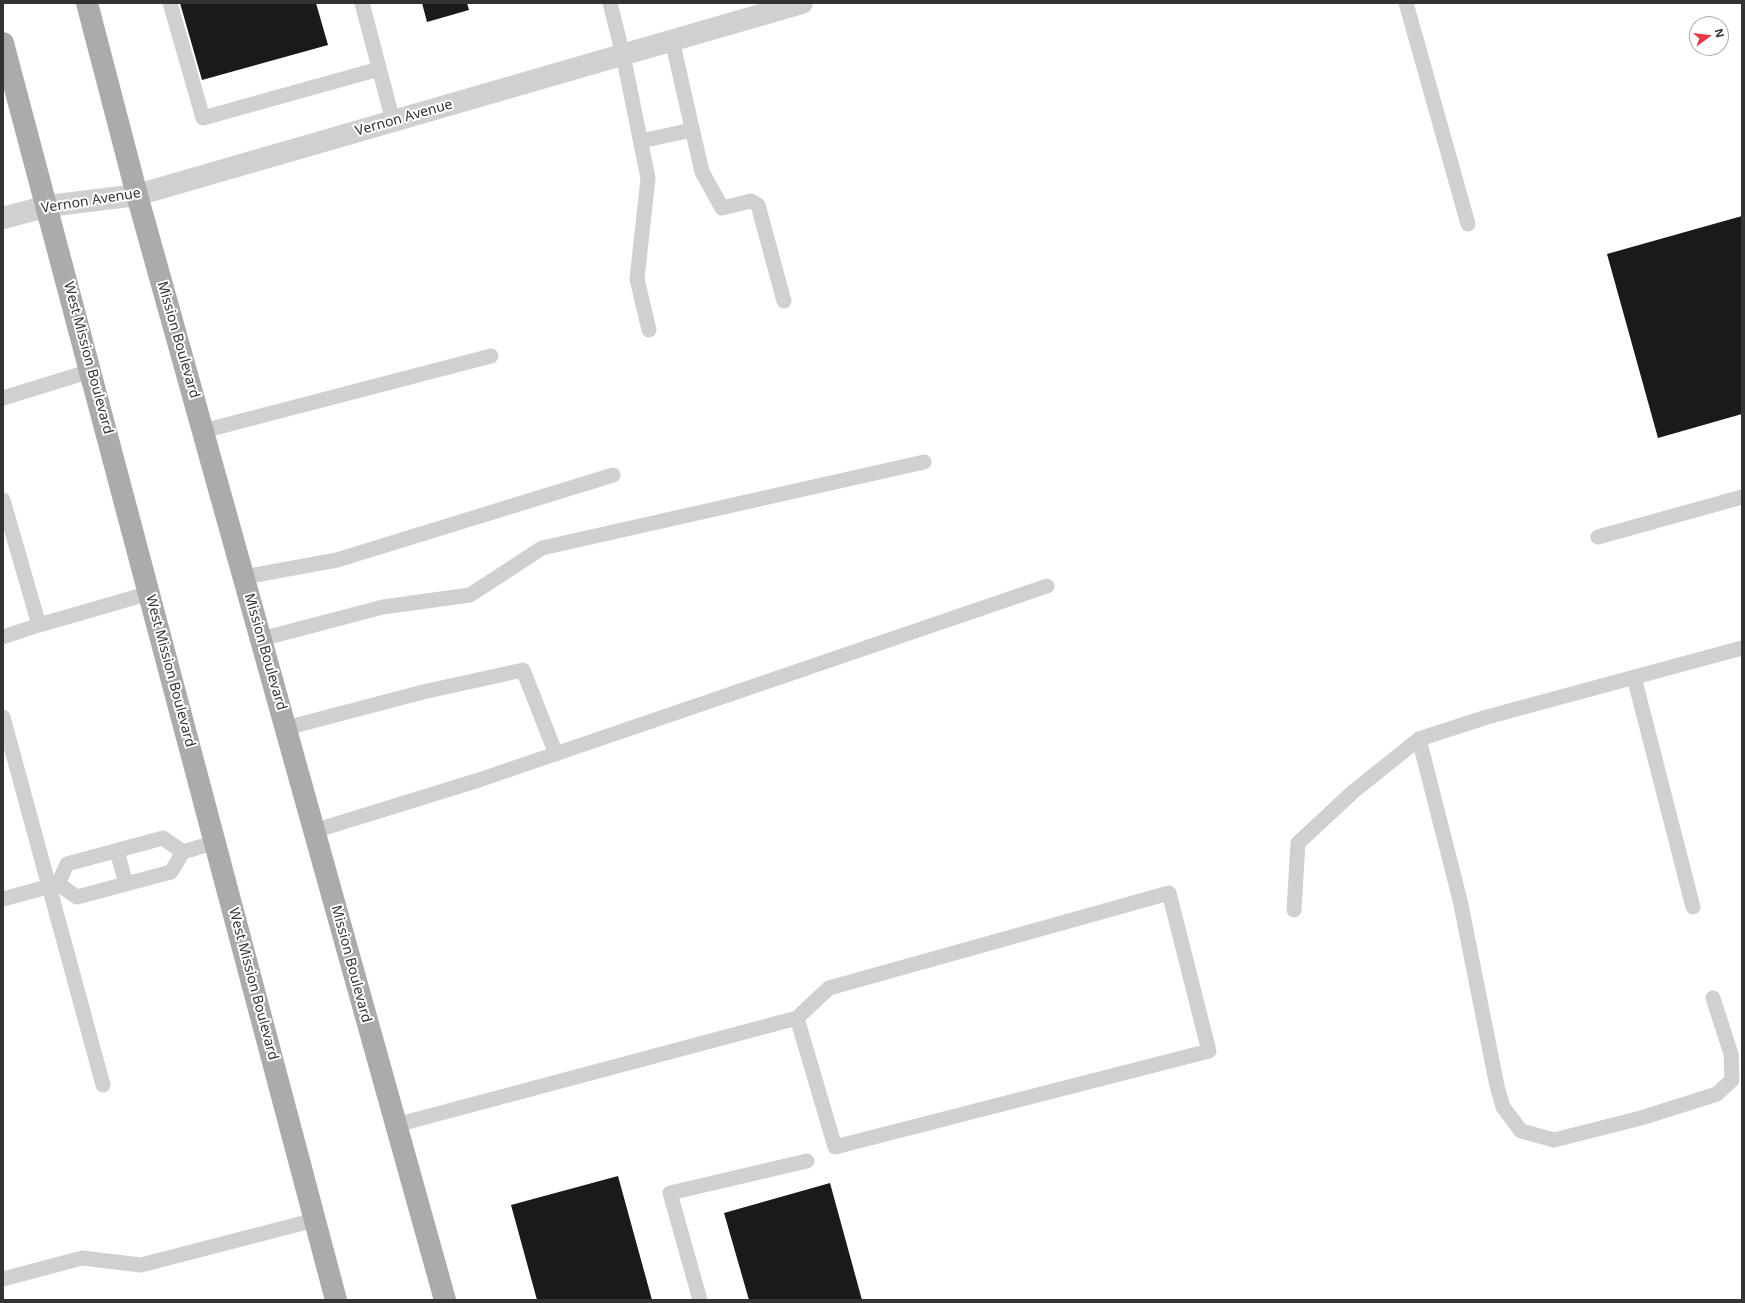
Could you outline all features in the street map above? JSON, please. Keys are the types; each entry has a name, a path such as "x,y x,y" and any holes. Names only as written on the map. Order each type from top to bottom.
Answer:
{"main road":[{"name":"Mission Boulevard","path":"87,3 137,195 445,1300"},
{"name":"West Mission Boulevard","path":"3,43 48,206 336,1300"}],"street":[{"name":"Vernon Avenue","path":"3,218 48,206 137,195 623,55 790,5"}],"lane":[{"path":"170,3 202,118 380,70"},
{"path":"362,3 393,121"},
{"path":"610,3 623,55 648,178 637,279 649,330"},
{"path":"1406,3 1468,224"},
{"path":"672,40 702,172 722,208 751,201 758,205 784,301"},
{"path":"641,141 692,130"},
{"path":"203,431 491,356"},
{"path":"3,398 91,371"},
{"path":"261,639 383,607 470,595 542,548 924,462"},
{"path":"244,577 337,560 613,475"},
{"path":"1598,537 1742,497"},
{"path":"3,500 39,625"},
{"path":"314,831 479,780 1047,586"},
{"path":"3,637 150,593"},
{"path":"1294,910 1298,843 1354,791 1419,739 1487,717 1742,648"},
{"path":"286,728 423,692 523,670 556,754"},
{"path":"1634,677 1693,907"},
{"path":"3,718 54,885 102,1086"},
{"path":"1419,739 1460,900 1497,1086 1503,1107 1521,1131 1554,1140 1641,1118 1716,1094 1732,1080 1731,1054 1714,998"},
{"path":"54,885 67,864 163,838 183,852"},
{"path":"3,899 54,885 77,896 171,872 183,852 216,842"},
{"path":"117,851 126,884"},
{"path":"396,1125 797,1018 829,988 1169,893 1209,1052 835,1147 797,1018"},
{"path":"700,1300 670,1193 807,1161"},
{"path":"3,1280 82,1258 141,1264 315,1220"}],"building":[{"path":"180,3 316,3 328,45 202,80"},
{"path":"422,3 467,3 469,10 427,22"},
{"path":"1742,216 1742,414 1658,438 1607,254"},
{"path":"618,1176 652,1300 537,1300 511,1205"},
{"path":"830,1183 862,1300 749,1300 724,1213"}]}
